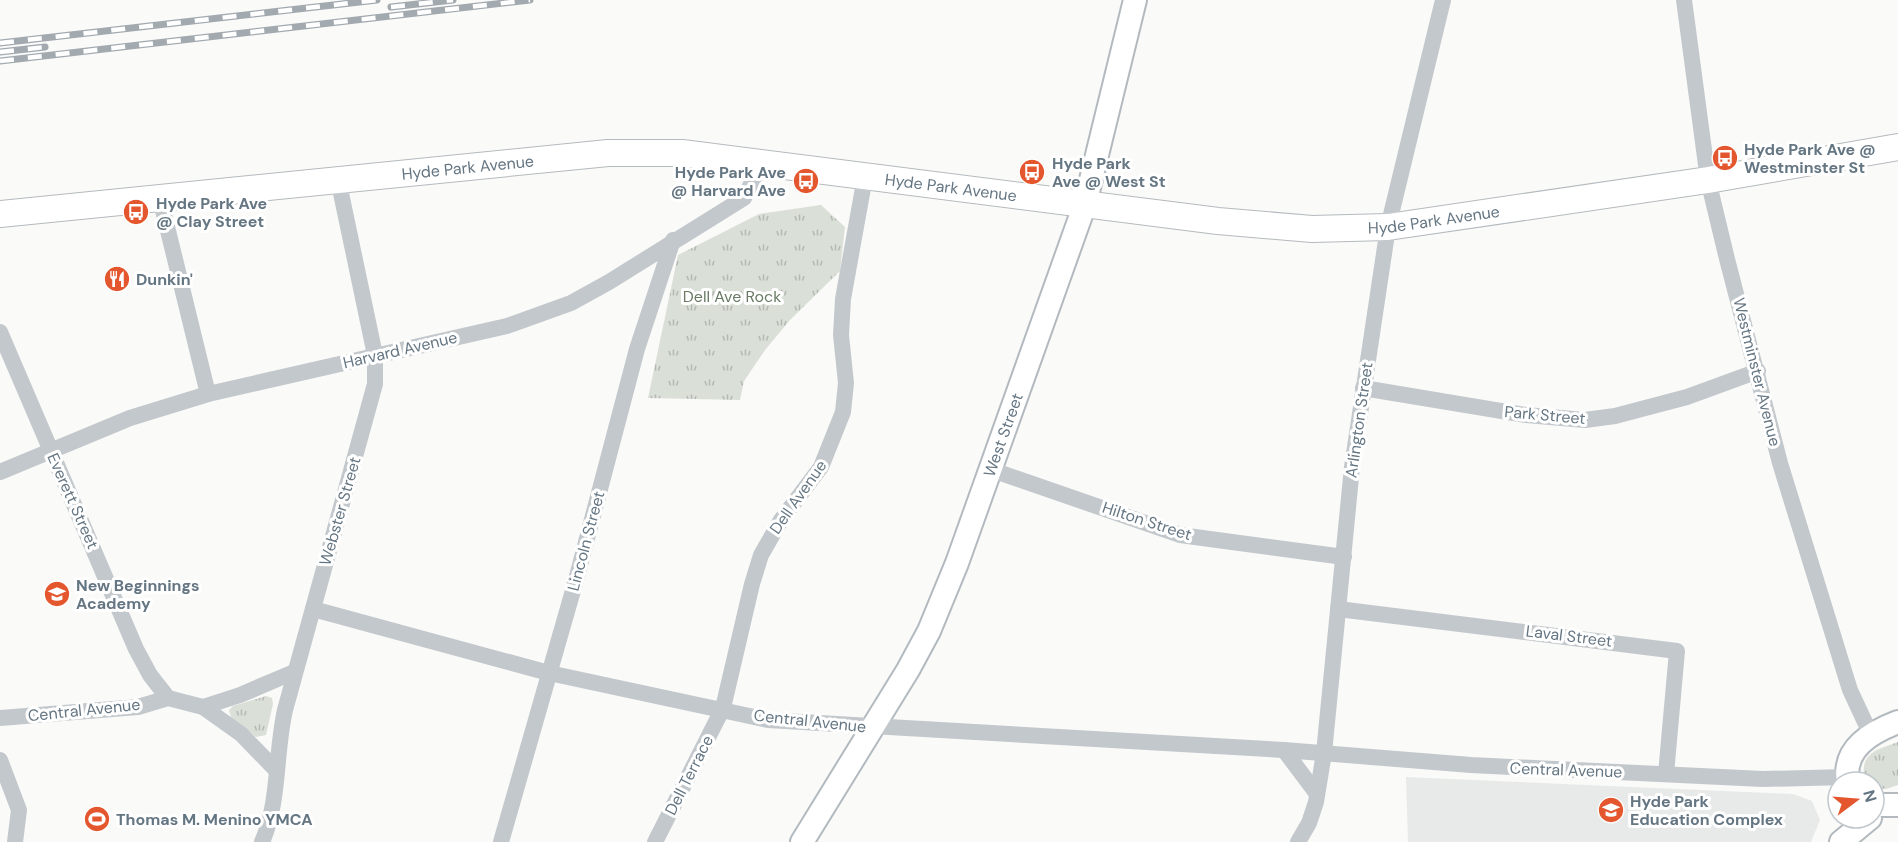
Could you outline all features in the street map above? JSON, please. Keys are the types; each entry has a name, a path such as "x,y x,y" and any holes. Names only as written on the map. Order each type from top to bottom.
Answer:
{"main road":[{"name":"West Street","path":"802,842 874,728 928,631 992,470 1085,204 1135,0"},
{"name":"Hyde Park Avenue","path":"0,214 338,178 608,153 682,153 1218,221 1312,229 1388,227 1708,180 1898,147"},
{"path":"1850,770 1852,755 1870,733 1898,722"},
{"path":"1841,842 1857,830"}],"street":[{"name":"Arlington Street","path":"1298,842 1309,823 1324,753 1352,467 1388,227 1443,0"},
{"name":"Westminster Avenue","path":"1684,0 1708,180 1780,463 1846,678 1870,733"},
{"name":"Harvard Avenue","path":"0,472 130,418 207,394 507,326 560,307 609,282 673,240 744,198 761,164"},
{"name":"Dell Avenue","path":"723,708 752,584 762,555 781,520 821,467 843,412 846,383 841,335 843,299 865,177"},
{"name":"Webster Street","path":"262,842 273,811 282,725 294,672 374,395 375,355 338,178"},
{"path":"160,198 207,394"},
{"name":"Lincoln Street","path":"501,842 637,349 673,240"},
{"name":"Everett Street","path":"0,332 136,650 150,675 168,698"},
{"name":"Park Street","path":"1363,388 1526,415 1586,420 1615,416 1687,397 1758,371"},
{"name":"Hilton Street","path":"992,470 1180,535 1344,556"},
{"name":"Central Avenue","path":"313,609 549,673 723,708 768,720 874,728 1284,750 1471,765 1763,779 1826,779"},
{"name":"Laval Street","path":"1338,609 1608,640 1677,651 1666,774"},
{"name":"Central Avenue","path":"203,706 240,695 294,672"},
{"name":"Central Avenue","path":"0,718 138,706 168,698 203,706 241,734 276,770"},
{"name":"Dell Terrace","path":"655,842 723,708"},
{"path":"1284,750 1317,794"},
{"path":"0,760 19,810 15,842"}],"shaded area":[{"name":"Hyde Park Education Complex","path":"1406,777 1793,794 1812,801 1820,820 1811,842 1408,842"}],"green space":[{"name":"Dell Ave Rock","path":"821,205 845,227 840,271 790,320 765,350 744,381 740,400 648,398 678,255 759,214"},
{"path":"266,696 272,698 273,704 266,735 256,737 231,717 229,710 233,706"},
{"path":"1898,742 1898,785 1886,789 1886,770 1864,770 1868,757"}],"railway":[{"path":"0,43 377,0"},
{"path":"391,7 453,0"},
{"path":"0,61 530,0"},
{"path":"0,52 45,47"}],"place":[{"name":"Hyde Park Ave @ Westminster St","path":"1725,158"},
{"name":"Hyde Park Ave @ West St","path":"1032,172"},
{"name":"Hyde Park Ave @ Harvard Ave","path":"806,181"},
{"name":"Hyde Park Ave @ Clay Street","path":"136,212"},
{"name":"Dunkin'","path":"117,279"},
{"name":"New Beginnings Academy","path":"57,594"},
{"name":"Hyde Park Education Complex","path":"1611,810"},
{"name":"Thomas M. Menino YMCA","path":"97,819"}]}
